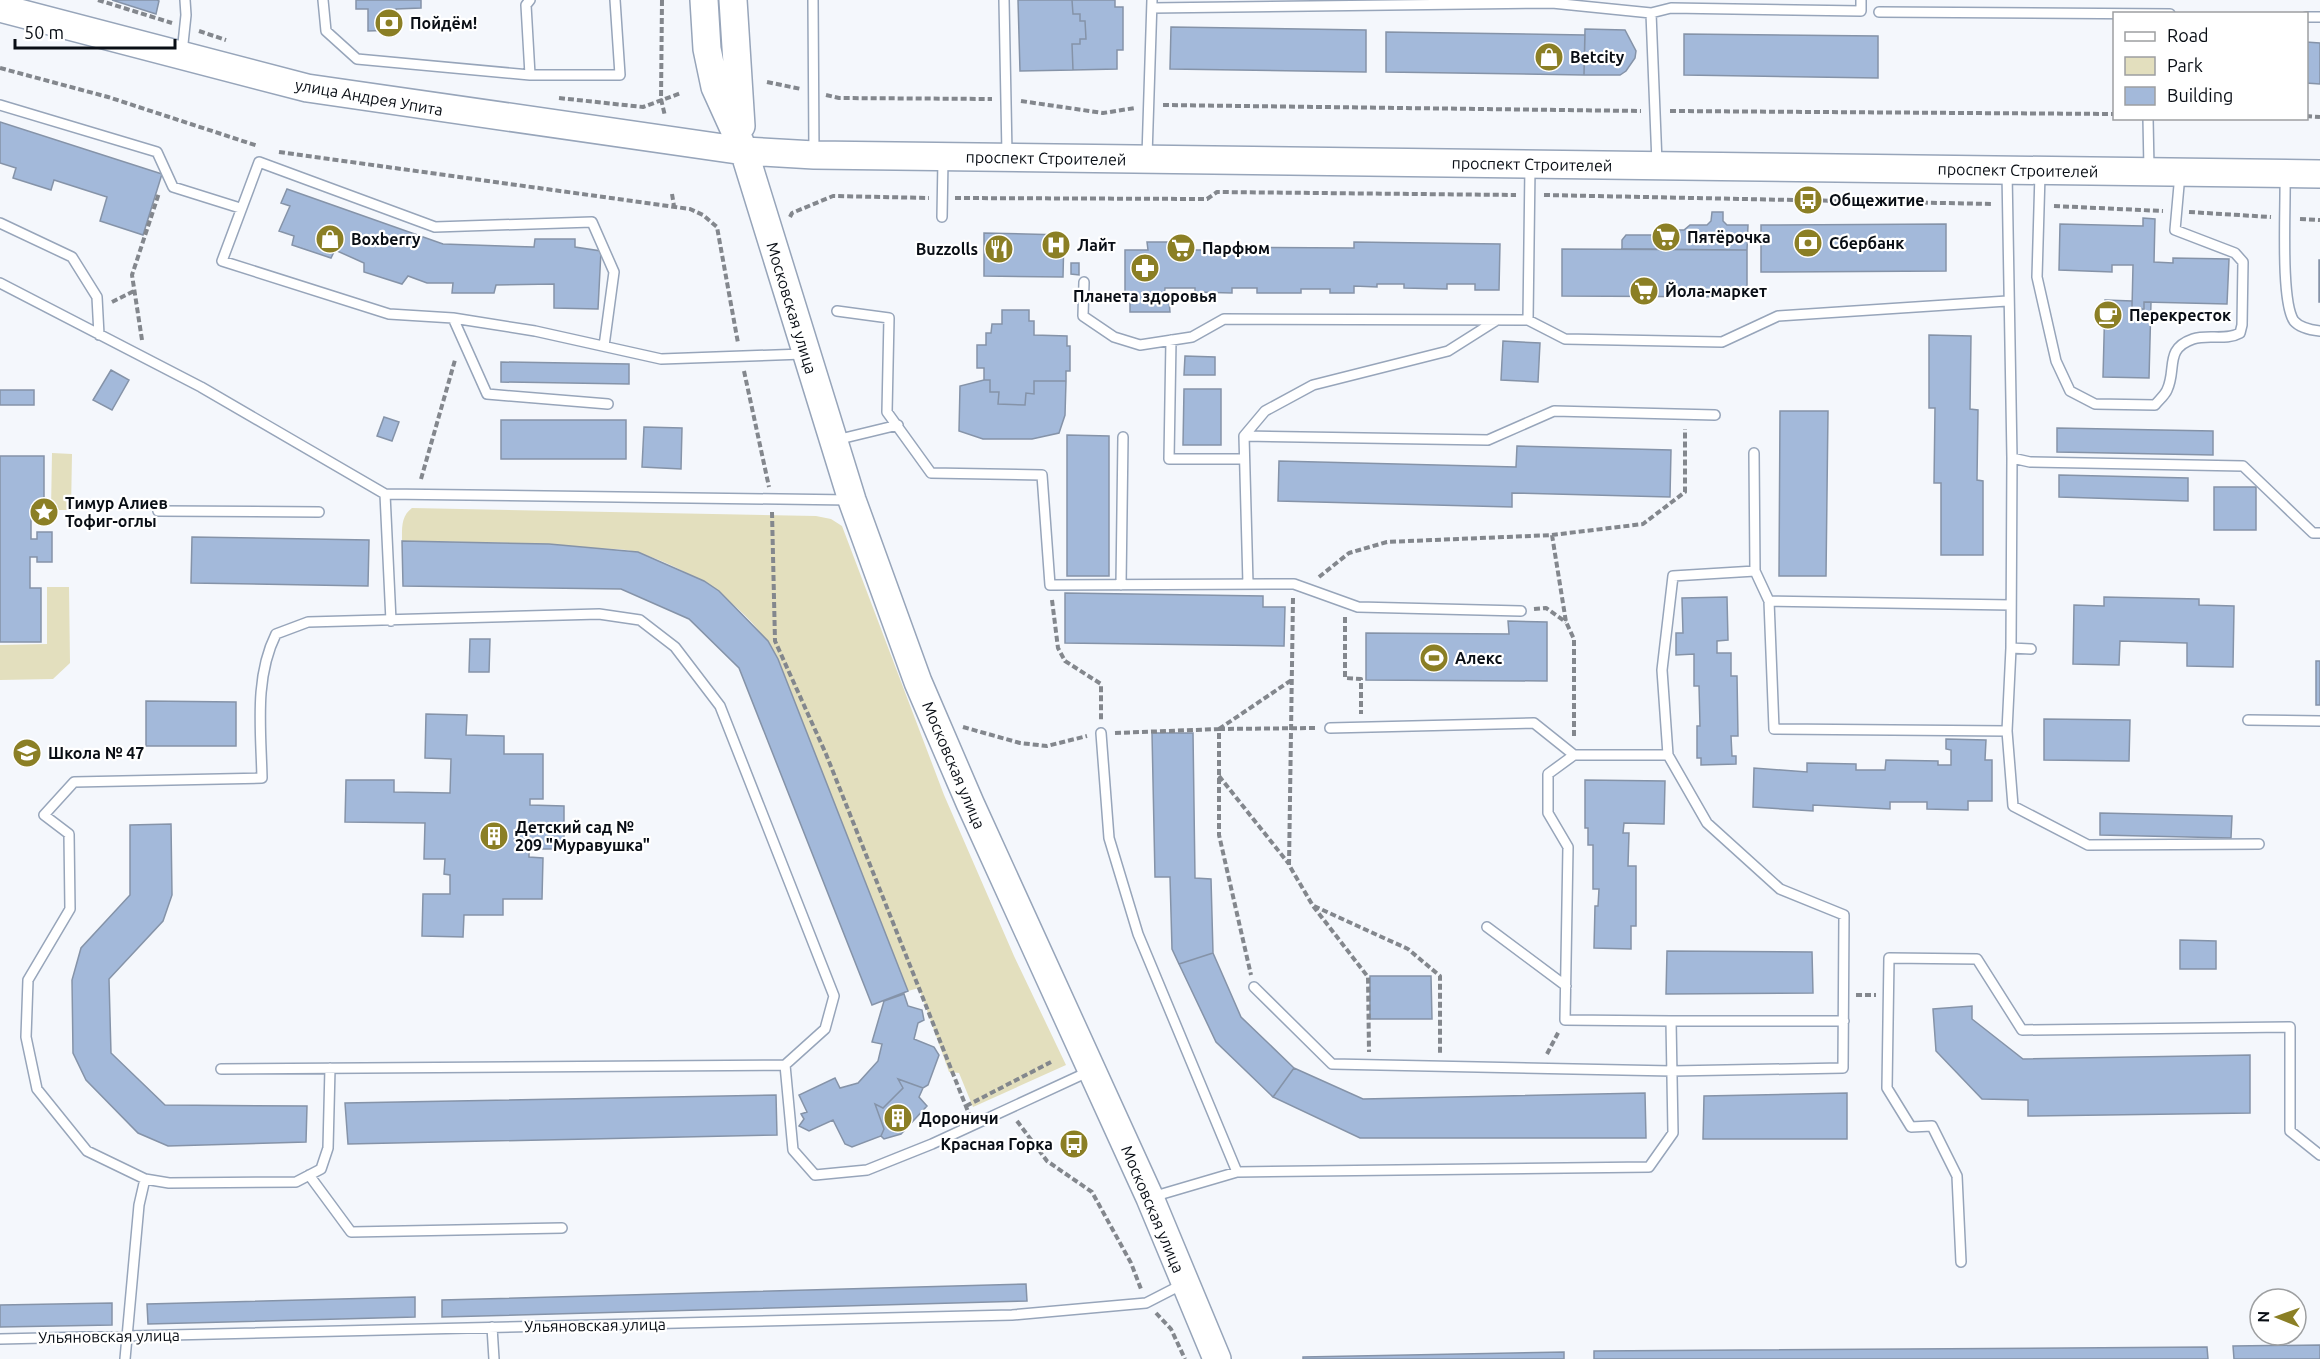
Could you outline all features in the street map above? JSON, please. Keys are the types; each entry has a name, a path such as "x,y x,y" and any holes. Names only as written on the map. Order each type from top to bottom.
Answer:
{"main road":[{"name":"Московская улица","path":"704,0 707,50 715,87 744,152 852,500 918,682 970,803 1150,1198 1217,1359"},
{"name":"Московская улица","path":"733,0 744,152"},
{"name":"улица Андрея Упита","path":"0,8 307,88 744,152"},
{"name":"проспект Строителей","path":"744,152 814,155 2320,174"}],"lane":[{"path":"182,56 186,15 185,0"},
{"path":"324,0 326,31 357,59 530,75 620,75 615,0"},
{"path":"530,0 526,5 530,75"},
{"path":"813,0 814,155"},
{"path":"1005,0 1007,157"},
{"path":"1147,159 1152,4 1552,2 1651,13 1671,4 1861,11 1861,0"},
{"path":"1879,12 2113,13"},
{"path":"1651,13 1657,165"},
{"path":"0,105 157,152 173,188 240,208"},
{"path":"2148,120 2149,172"},
{"path":"942,218 943,156"},
{"path":"604,346 614,272 592,222 435,227 259,162 222,261 389,314 453,318 535,331 661,359 806,354"},
{"path":"1528,320 1530,164"},
{"path":"2007,170 2007,301 2012,458 2011,648 2007,731 2013,806 2088,845 2259,844"},
{"path":"2040,170 2037,277 2056,361 2070,391 2095,404 2156,405 2168,389 2173,355 2183,342 2199,336 2234,336 2240,333 2243,262 2235,253 2175,230 2180,172"},
{"path":"2285,173 2286,296 2295,321 2304,328 2320,331"},
{"path":"0,223 72,257 97,297 99,335"},
{"path":"1084,282 1083,316 1114,337 1140,345 1192,338 1224,319 1528,320 1565,339 1722,342 1778,316 2007,301"},
{"path":"0,283 201,387 385,494 852,500"},
{"path":"837,311 889,318 887,412 931,473 1042,475 1050,585 1294,584 1358,607 1521,611"},
{"path":"453,318 486,394 608,404"},
{"path":"1248,584 1244,436 1265,411 1313,385 1448,351 1497,320"},
{"path":"1171,340 1169,459 1244,459"},
{"path":"1244,436 1488,440 1554,411 1715,416"},
{"path":"834,440 898,425"},
{"path":"1121,585 1123,437"},
{"path":"1754,453 1755,572 1769,602 1774,729 1971,724 2007,731"},
{"path":"2012,458 2030,462 2243,466 2313,533 2320,533"},
{"path":"385,494 391,621"},
{"path":"158,511 319,512"},
{"path":"1254,987 1332,1064 1672,1071 1843,1068 1844,915 1780,889 1707,823 1668,755 1662,670 1673,576 1755,572"},
{"path":"1769,602 2011,606"},
{"path":"221,1069 330,1068 785,1065 825,1029 834,996 830,984 720,706 675,646 640,620 599,614 308,622 276,634 265,654 261,687 262,778 74,782 44,815 69,834 70,909 28,980 26,1037 37,1089 87,1151 145,1179 169,1183 296,1182 321,1169 328,1148 330,1068"},
{"path":"2011,648 2031,649"},
{"path":"2248,720 2320,721"},
{"path":"1330,728 1534,723 1574,755"},
{"path":"1101,733 1109,838 1138,934 1237,1172"},
{"path":"1668,755 1574,755 1548,774 1548,813 1568,847 1565,1020 1844,1021"},
{"path":"1487,927 1566,986"},
{"path":"1961,1262 1957,1176 1932,1126 1911,1127 1887,1088 1889,958 1977,959 2022,1030 2290,1027 2290,1131 2320,1155"},
{"path":"1150,1198 1237,1172 1649,1167 1673,1133 1671,1021"},
{"path":"785,1065 793,1150 815,1175 867,1170 973,1125 1092,1070"},
{"path":"309,1175 351,1232 562,1228"},
{"path":"125,1359 125,1336 139,1205 145,1179"},
{"name":"Ульяновская улица","path":"0,1339 1012,1316 1146,1303 1185,1283"},
{"path":"492,1328 494,1359"}],"path":[{"path":"662,0 661,99 667,124"},
{"path":"0,68 108,97 261,148"},
{"path":"661,99 681,93"},
{"path":"839,98 1007,99 1103,114 1149,105 2113,114"},
{"path":"272,151 674,206 703,215 717,227 741,356 772,500 775,641 826,754 973,1125"},
{"path":"145,358 132,275 166,172"},
{"path":"790,221 792,213 834,196 1207,199 1217,192 1529,195 2007,205"},
{"path":"672,194 674,206"},
{"path":"2039,205 2320,220"},
{"path":"98,309 134,291"},
{"path":"417,495 461,337"},
{"path":"1289,865 1294,584 1321,577 1349,553 1387,542 1552,535 1643,524 1685,492 1685,415"},
{"path":"1552,535 1566,622 1574,639 1574,755"},
{"path":"1050,585 1058,648 1065,661 1101,684 1101,733"},
{"path":"1521,611 1546,608 1566,622"},
{"path":"1345,629 1345,678 1361,679 1360,727"},
{"path":"1219,729 1293,680"},
{"path":"953,725 1020,743 1047,746 1101,733 1330,728"},
{"path":"1219,729 1219,835 1254,987"},
{"path":"1219,776 1289,865 1313,906 1368,977 1369,1064"},
{"path":"1313,906 1408,949 1440,976 1440,1066"},
{"path":"1844,995 1888,995"},
{"path":"1540,1068 1565,1020"},
{"path":"966,1106 1051,1062"},
{"path":"1013,1116 1047,1161 1092,1192 1131,1263 1146,1303 1171,1329 1185,1359"}],"green space":[{"path":"52,453 72,454 71,510 51,510"},
{"path":"412,508 816,516 831,519 842,526 944,795 1014,956 1066,1065 973,1107 959,1073 949,1072 919,988 908,991 778,659 766,640 736,607 719,593 681,570 634,551 519,543 402,541 404,519"},
{"path":"47,587 69,587 70,663 53,679 0,680 0,645 47,644"}],"building":[{"path":"112,0 157,0 159,1 156,14"},
{"path":"356,0 421,0 421,8 396,9 397,30 368,31 368,9 356,9"},
{"path":"1018,0 1072,0 1073,14 1080,14 1080,21 1085,21 1086,39 1080,39 1080,44 1072,44 1073,70 1020,71"},
{"path":"1072,0 1115,0 1115,7 1123,7 1123,50 1117,50 1117,69 1073,70 1072,44 1080,44 1080,39 1086,39 1085,21 1080,21 1080,14 1073,14"},
{"path":"1171,27 1366,30 1366,72 1170,69"},
{"path":"1585,29 1625,30 1636,51 1635,58 1626,71 1620,75 1584,75"},
{"path":"1386,32 1585,35 1584,75 1386,72"},
{"path":"1684,34 1878,36 1878,78 1684,75"},
{"path":"2308,42 2320,43 2320,84 2308,83"},
{"path":"0,122 162,174 143,235 100,221 107,197 54,180 51,190 13,178 16,168 0,163"},
{"path":"287,189 443,244 534,247 535,239 575,239 575,247 601,251 598,309 554,308 554,284 496,285 494,293 452,293 453,283 427,283 408,276 402,284 364,272 364,263 335,250 331,258 292,245 294,236 279,231 290,206 281,203"},
{"path":"1712,212 1723,212 1723,221 1727,225 1748,225 1747,250 1622,249 1622,240 1626,235 1654,235 1660,230 1684,230 1690,225 1707,225 1711,221"},
{"path":"2143,218 2155,219 2154,262 2173,263 2173,258 2229,259 2227,304 2144,302 2144,309 2132,309 2133,265 2112,265 2112,272 2059,270 2060,224 2143,226"},
{"path":"1946,224 1946,271 1761,272 1761,225"},
{"path":"984,233 1064,235 1063,277 984,276"},
{"path":"1147,242 1191,242 1191,250 1209,250 1209,247 1354,248 1354,242 1500,244 1499,290 1475,290 1475,284 1447,284 1447,289 1404,288 1404,284 1377,284 1377,287 1354,286 1354,293 1330,293 1330,289 1301,289 1301,293 1257,293 1257,288 1232,288 1232,293 1195,292 1195,288 1165,288 1164,301 1169,301 1170,312 1130,312 1130,296 1125,296 1125,250 1148,250"},
{"path":"1562,249 1747,250 1747,297 1562,296"},
{"path":"2320,260 2320,302 2319,302"},
{"path":"1071,263 1079,263 1079,275 1071,274"},
{"path":"2105,300 2132,301 2132,309 2144,309 2144,302 2151,302 2149,378 2103,377"},
{"path":"1002,310 1029,310 1029,321 1034,321 1034,335 1067,336 1067,346 1070,346 1070,371 1066,371 1066,381 1034,381 1034,394 1026,393 1025,405 998,404 999,392 990,392 990,380 984,380 984,368 977,368 977,345 986,345 986,333 991,333 992,324 1002,324"},
{"path":"1929,335 1971,336 1970,409 1978,410 1977,480 1983,481 1983,555 1941,555 1941,483 1934,483 1935,408 1929,408"},
{"path":"1503,341 1540,343 1538,382 1501,380"},
{"path":"1185,356 1215,357 1215,375 1184,375"},
{"path":"501,362 629,364 629,384 501,382"},
{"path":"111,370 129,380 112,410 93,400"},
{"path":"990,380 990,392 999,392 998,404 1025,405 1026,393 1034,394 1034,381 1066,381 1065,415 1059,433 1032,439 983,439 959,431 960,386"},
{"path":"1184,389 1221,389 1221,445 1183,445"},
{"path":"0,390 34,390 34,405 0,405"},
{"path":"1780,411 1828,411 1826,576 1779,576"},
{"path":"384,417 399,422 392,441 377,436"},
{"path":"501,420 626,420 626,459 501,459"},
{"path":"644,427 682,428 681,469 642,467"},
{"path":"2057,428 2213,431 2213,455 2057,452"},
{"path":"1067,435 1109,436 1109,576 1067,576"},
{"path":"1517,446 1671,450 1670,497 1512,493 1512,507 1278,501 1279,461 1516,467"},
{"path":"0,456 44,456 44,513 31,513 31,539 37,539 37,532 52,532 52,562 37,562 37,557 30,557 30,588 41,588 41,642 0,642"},
{"path":"2059,475 2188,478 2188,501 2059,497"},
{"path":"2214,487 2256,487 2256,530 2214,530"},
{"path":"192,537 369,540 368,586 191,583"},
{"path":"402,541 549,544 638,552 704,581 719,591 768,641 778,659 908,991 872,1005 739,668 689,619 621,589 403,586"},
{"path":"1065,593 1263,596 1263,607 1285,607 1284,646 1065,643"},
{"path":"1727,597 1728,640 1717,641 1717,653 1731,653 1731,676 1737,676 1738,736 1731,736 1732,756 1736,756 1736,764 1701,765 1701,758 1697,758 1697,726 1700,726 1699,686 1694,686 1694,654 1676,655 1676,633 1683,633 1682,598"},
{"path":"2104,597 2199,599 2199,605 2234,606 2233,667 2187,666 2187,643 2120,641 2119,665 2073,664 2074,605 2104,606"},
{"path":"1508,621 1547,622 1547,681 1366,680 1366,633 1509,634"},
{"path":"470,639 490,639 489,672 469,672"},
{"path":"2316,661 2320,661 2320,705 2316,705"},
{"path":"146,701 236,702 236,746 146,746"},
{"name":"Детский сад № 209 \"Муравушка\"","path":"426,714 467,715 466,735 504,736 504,754 543,754 543,799 530,799 530,805 564,806 564,849 529,849 529,857 543,858 542,899 503,899 503,915 464,915 463,937 422,936 423,894 450,894 450,875 444,874 445,859 424,859 425,823 345,822 346,780 394,780 394,792 450,793 451,759 425,758"},
{"path":"2044,719 2130,720 2129,761 2044,760"},
{"path":"1152,733 1193,733 1195,878 1211,879 1213,953 1179,964 1172,949 1170,877 1155,877"},
{"path":"1946,739 1986,740 1985,760 1992,760 1992,801 1968,801 1968,810 1927,809 1927,802 1890,802 1890,809 1813,805 1813,811 1753,807 1754,768 1807,772 1807,763 1856,764 1856,770 1885,770 1886,760 1938,761 1938,765 1951,765 1951,750 1946,749"},
{"path":"1585,780 1665,781 1664,824 1624,823 1623,833 1629,833 1628,866 1636,866 1636,926 1631,926 1631,949 1594,948 1595,906 1598,906 1599,889 1593,889 1593,845 1588,845 1588,828 1585,828"},
{"path":"2100,813 2232,816 2231,838 2100,835"},
{"path":"171,824 172,895 163,921 109,979 111,1053 165,1105 307,1106 306,1142 168,1146 138,1133 86,1080 73,1053 72,980 81,948 130,895 130,825"},
{"path":"2180,940 2216,941 2216,969 2180,969"},
{"path":"1667,951 1812,952 1813,993 1666,994"},
{"path":"1213,953 1241,1017 1294,1068 1273,1097 1216,1042 1179,964"},
{"path":"1370,976 1431,976 1432,1019 1370,1019"},
{"path":"904,994 908,1006 922,1010 924,1020 918,1023 914,1039 934,1047 939,1055 928,1085 923,1088 898,1079 903,1088 883,1108 875,1104 884,1129 881,1136 852,1147 845,1144 833,1120 809,1131 799,1126 804,1119 801,1114 807,1112 799,1095 835,1078 840,1088 858,1083 878,1061 882,1044 872,1042 884,1001"},
{"path":"1972,1006 1972,1019 2023,1059 2250,1055 2250,1113 2028,1116 2028,1100 1982,1099 1936,1051 1933,1009"},
{"path":"1294,1068 1363,1099 1645,1093 1646,1138 1360,1138 1273,1097"},
{"name":"Дороничи","path":"898,1079 923,1088 919,1097 927,1106 901,1134 884,1139 881,1136 884,1129 875,1104 883,1108 903,1088"},
{"path":"1847,1093 1847,1139 1703,1139 1704,1096"},
{"path":"776,1095 777,1135 348,1144 345,1103"},
{"path":"1026,1284 1027,1301 442,1317 442,1300"},
{"path":"415,1297 415,1317 148,1324 147,1304"},
{"path":"112,1303 112,1325 0,1327 0,1305"},
{"path":"2308,1345 2320,1345 2320,1359 2234,1359 2233,1346 2308,1347"},
{"path":"2207,1347 2208,1359 1594,1359 1594,1351"},
{"path":"1564,1352 1564,1359 1303,1359 1303,1357"}],"place":[{"name":"Пойдём!","path":"389,23"},
{"name":"Betcity","path":"1549,57"},
{"name":"Общежитие","path":"1808,200"},
{"name":"Пятёрочка","path":"1666,237"},
{"name":"Boxberry","path":"330,239"},
{"name":"Сбербанк","path":"1808,243"},
{"name":"Лайт","path":"1056,245"},
{"name":"Парфюм","path":"1181,248"},
{"name":"Buzzolls","path":"999,249"},
{"name":"Планета здоровья","path":"1145,268"},
{"name":"Йола-маркет","path":"1644,291"},
{"name":"Перекресток","path":"2108,315"},
{"name":"Тимур Алиев Тофиг-оглы","path":"44,512"},
{"name":"Алекс","path":"1434,658"},
{"name":"Школа № 47","path":"27,753"},
{"name":"Детский сад № 209 \"Муравушка\"","path":"494,836"},
{"name":"Дороничи","path":"898,1118"},
{"name":"Красная Горка","path":"1074,1144"}]}
